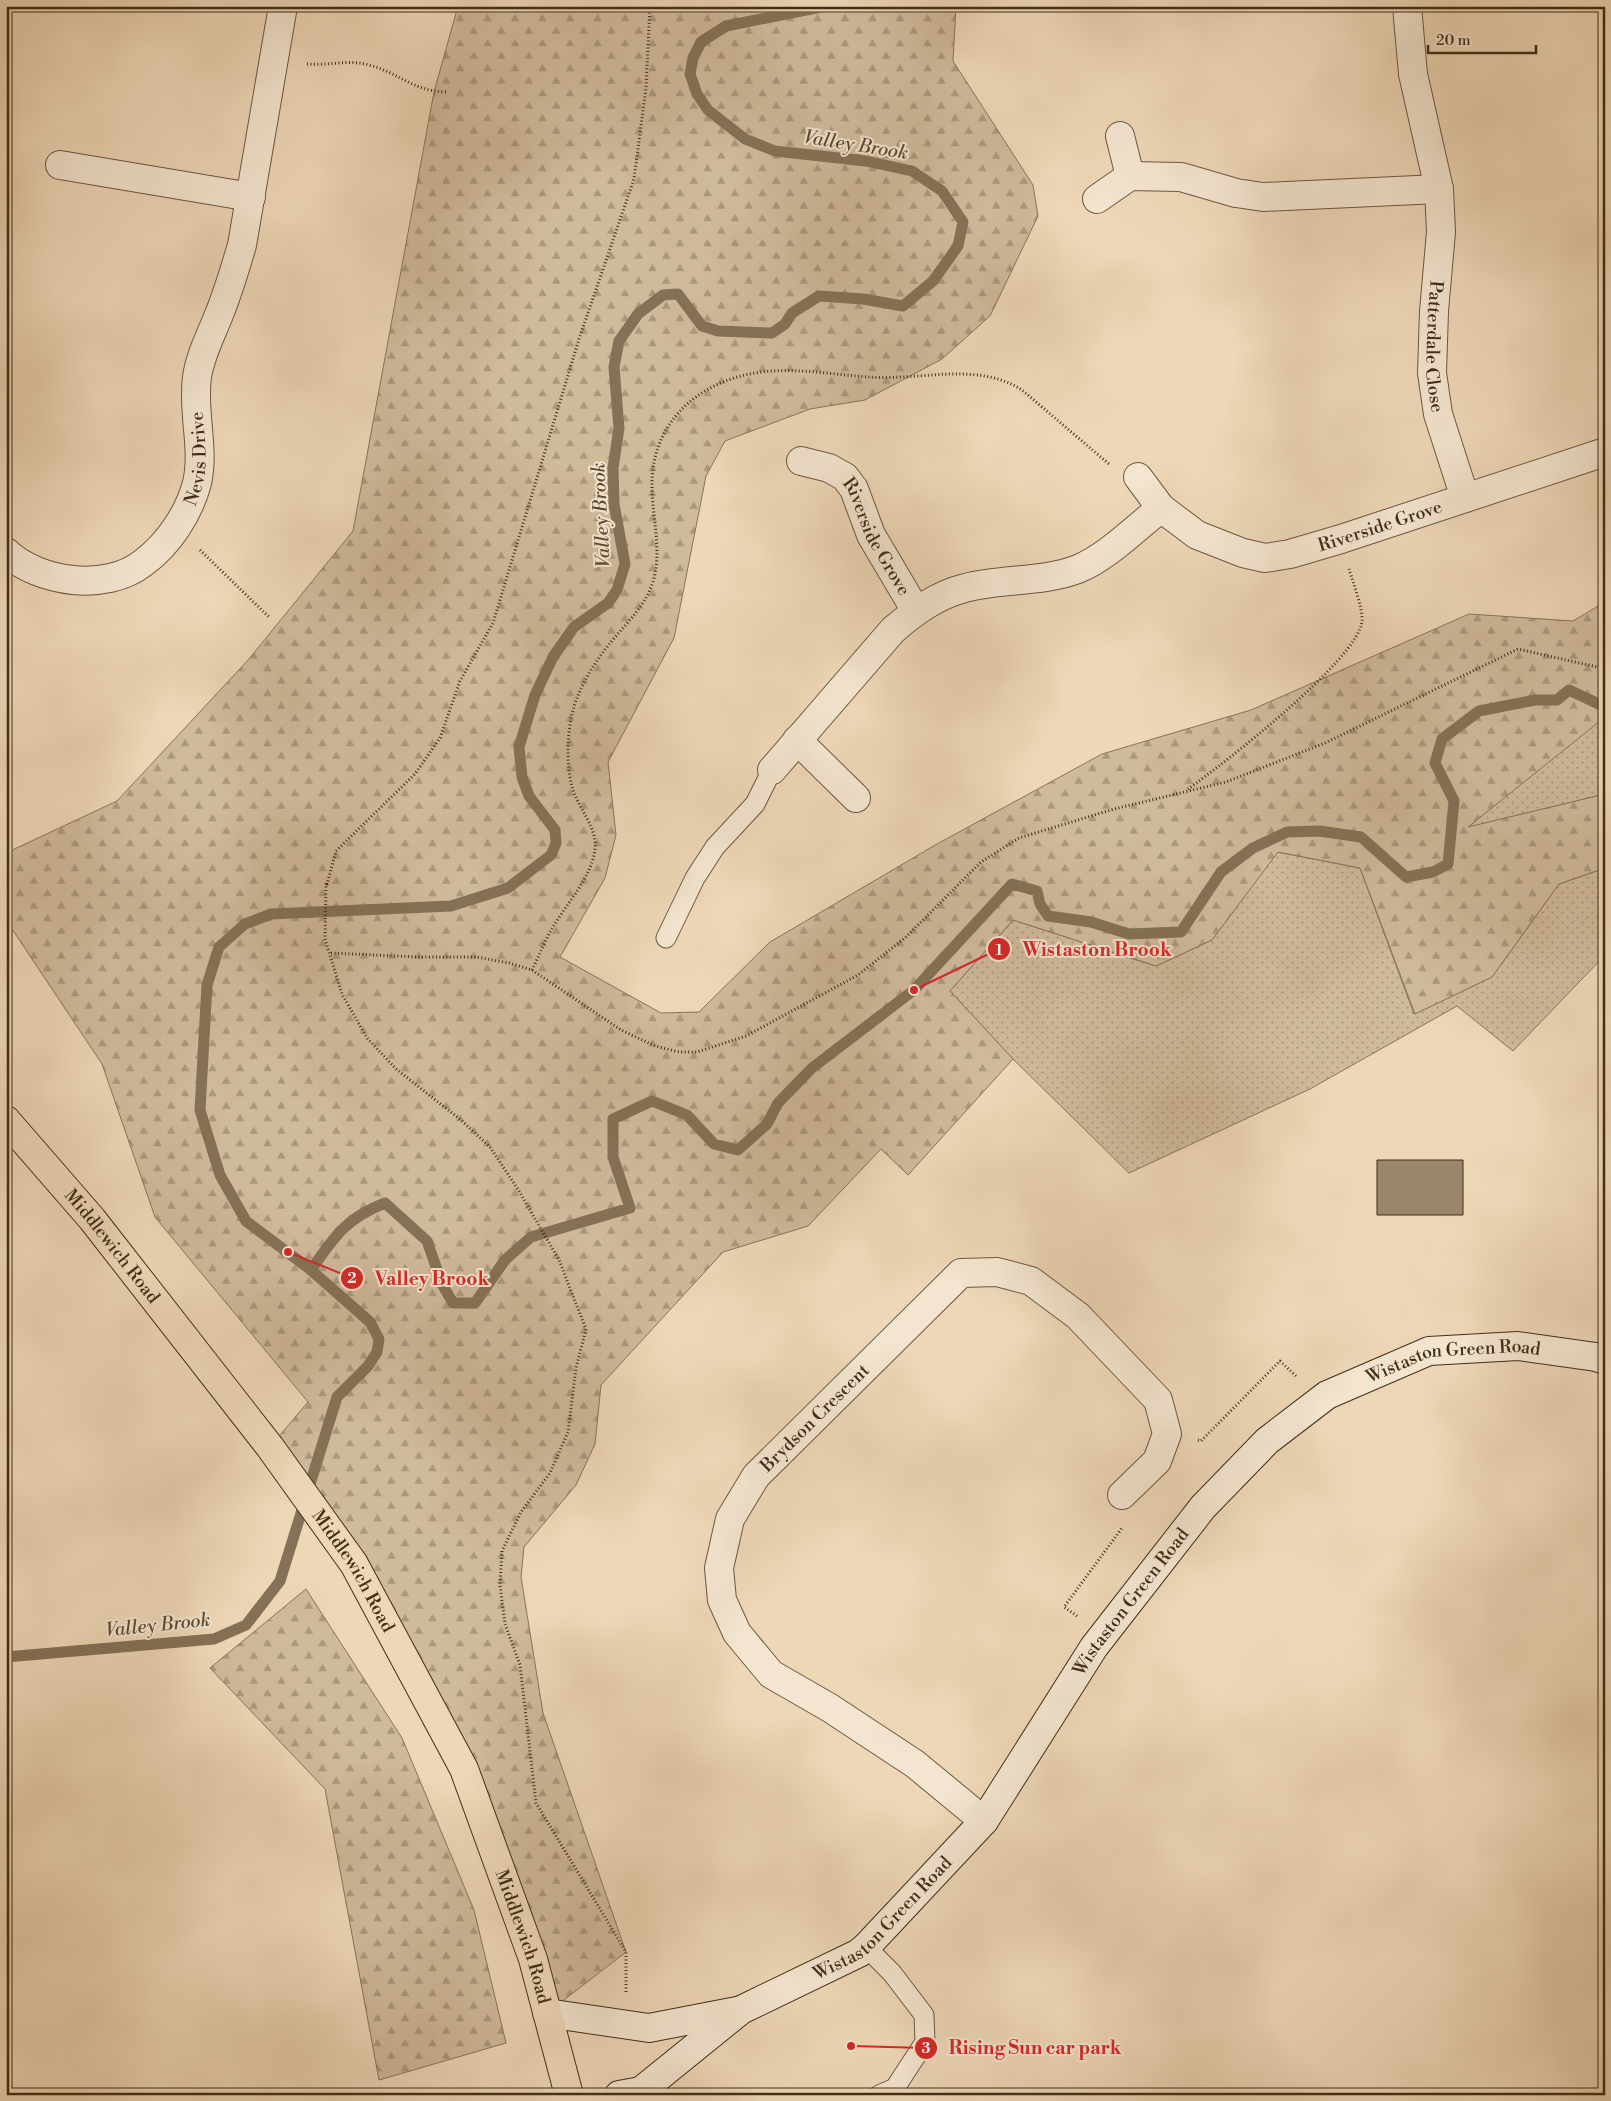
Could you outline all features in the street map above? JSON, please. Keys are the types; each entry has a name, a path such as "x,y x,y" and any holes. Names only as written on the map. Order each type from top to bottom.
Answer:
{"highway":[{"name":"Middlewich Road","path":"6,1120 92,1219 270,1447 354,1564 464,1769 533,1959 569,2095"}],"street":[{"name":"Nevis Drive","path":"6,552 15,561 36,571 60,578 82,580 105,579 127,573 144,563 177,528 192,500 197,480 200,449 196,408 197,378 204,350 232,280 251,197 283,6"},
{"name":"Patterdale Close","path":"1407,6 1413,74 1440,189 1441,232 1434,311 1432,373 1438,414 1465,498"},
{"path":"1120,136 1130,176"},
{"path":"60,165 251,197"},
{"path":"1097,199 1130,176 1181,177 1236,193 1263,197 1440,189"},
{"name":"Riverside Grove","path":"1138,477 1161,508 1197,535 1243,553 1265,558 1290,554 1341,539 1605,452"},
{"name":"Riverside Grove","path":"801,462 829,468 845,477 854,488 872,534 916,611"},
{"name":"Riverside Grove","path":"772,770 893,630 916,611 939,598 964,588 1057,575 1080,568 1110,549 1161,508"},
{"path":"797,740 856,798"},
{"name":"Brydson Crescent","path":"984,1820 915,1764 830,1708 771,1674 737,1633 722,1600 719,1568 730,1519 756,1476 961,1273 997,1272 1031,1281 1078,1316 1158,1400 1166,1436"},
{"name":"Wistaston Green Road","path":"619,2095 641,2091 741,2010 859,1953 866,1947 984,1820 1103,1636 1203,1507 1267,1441 1321,1399 1328,1394 1429,1351 1518,1346 1596,1357 1605,1360"},
{"path":"1122,1495 1158,1461 1166,1436"},
{"name":"Wistaston Green Road","path":"547,2013 649,2028 741,2010"}],"lane":[{"path":"666,938 695,878 715,846 755,804 772,770"},
{"path":"866,1947 892,1973 924,2015 925,2042 891,2092"}],"path":[{"path":"626,1952 536,1803 520,1665 505,1624 500,1585 502,1552 522,1512 550,1473 568,1432 576,1368 586,1329 559,1260 528,1210 519,1191 490,1147 461,1120 396,1069 366,1038 342,994 331,953 325,939 326,882 327,884 336,851 415,774 440,738 460,681 493,623 579,339 634,178 646,88 650,6"},
{"path":"274,60 310,64 353,62 369,64 422,89 446,92"},
{"path":"532,970 552,929 591,868 596,848 593,834 572,788 568,756 573,708 588,678 610,643 633,618 646,599 654,577 656,550 652,479 659,446 665,430 679,410 702,392 729,380 770,371 803,371 872,378 974,374 1009,382 1022,390 1118,471 1138,477"},
{"path":"177,528 269,617"},
{"path":"1186,791 1257,737 1338,661 1359,633 1362,620 1341,539"},
{"path":"331,953 418,957 477,957 509,963 532,970 599,1017 655,1046 680,1052 697,1052 746,1036 858,975 906,936 981,862 1019,838 1114,809 1226,782 1325,743 1518,649 1597,667 1605,662"},
{"path":"1166,1436 1201,1441 1280,1361 1321,1399"},
{"path":"1103,1636 1064,1607 1136,1508 1122,1495"}],"green space":[{"path":"458,6 956,6 953,61 1033,185 1038,216 990,316 942,359 865,400 810,409 725,441 706,476 674,638 608,762 616,835 605,878 560,957 661,1013 699,1012 770,942 937,844 1102,754 1251,710 1469,614 1573,621 1605,602 1605,717 1468,827 1605,794 1605,868 1559,884 1492,977 1415,1014 1360,868 1278,852 1212,940 1156,966 1013,920 950,991 1013,1059 908,1175 881,1149 808,1226 723,1252 601,1385 595,1444 576,1485 524,1547 521,1577 543,1713 626,1952 547,2013 464,1769 270,1447 308,1402 155,1217 102,1064 6,920 6,853 117,801 249,659 353,531 434,92"},
{"path":"1605,717 1605,794 1467,828 1601,718"},
{"path":"1277,852 1360,868 1414,1014 1492,977 1559,884 1605,868 1605,955 1513,1051 1457,1006 1310,1089 1129,1173 1013,1059 950,991 1013,920 1156,966 1212,940"},
{"path":"306,1589 402,1738 474,1910 506,2043 379,2080 325,1789 210,1668"}],"building":[{"path":"1377,1160 1463,1160 1463,1215 1377,1215"}],"waterway":[{"name":"Valley Brook","path":"6,1657 214,1639 246,1625 280,1581 337,1397 368,1366 377,1352 379,1339 370,1322 311,1270 246,1221 220,1175 200,1110 207,985 219,947 245,924 271,914 451,906 508,888 551,855 556,843 555,830 529,796 522,777 519,747 535,695 553,657 574,627 608,603 617,590 625,564 614,504 613,468 619,428 614,367 619,341 638,314 663,295 678,294 702,326 718,331 772,333 785,324 792,313 819,296 863,299 903,306 933,281 958,246 963,222 942,191 912,171 866,161 775,151 745,139 708,110 697,94 690,74 693,58 701,42 726,26 826,6"},
{"path":"311,1270 342,1230 360,1215 385,1203 427,1241 442,1284 453,1303 475,1303 505,1260 531,1237 630,1208 613,1157 613,1119 652,1101 687,1115 714,1144 738,1150 767,1124 778,1103 812,1068 914,990 1012,884 1037,891 1040,904 1048,916 1091,922 1129,934 1181,932 1221,872 1253,848 1287,832 1319,831 1361,837 1406,877 1433,872 1448,864 1454,801 1435,763 1442,739 1479,711 1535,700 1557,700 1569,690 1605,707"}],"place":[{"name":"Wistaston Brook","path":"914,990"},
{"name":"Valley Brook","path":"288,1252"},
{"name":"Rising Sun car park","path":"851,2046"}]}
